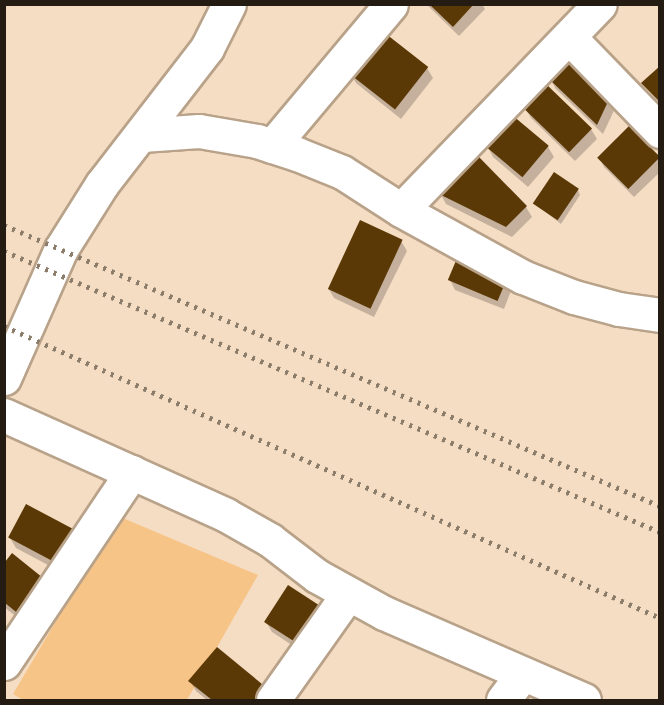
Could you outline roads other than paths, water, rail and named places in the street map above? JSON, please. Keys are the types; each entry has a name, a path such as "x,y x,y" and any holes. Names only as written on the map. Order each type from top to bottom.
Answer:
{"street":[{"path":"4,378 61,249 102,184 207,48 229,4"},
{"path":"272,146 391,4"},
{"path":"401,210 600,4"},
{"path":"569,37 660,131"},
{"path":"142,135 199,131 272,146 342,172 401,210 523,277 574,297 619,309 660,315"},
{"path":"4,415 226,515 270,540 317,576 384,613 522,675 584,700"},
{"path":"4,663 132,472"},
{"path":"273,700 348,594"},
{"path":"503,700 522,675"}],"railway":[{"path":"4,225 660,506"},
{"path":"4,251 660,532"},
{"path":"4,326 660,618"}]}
